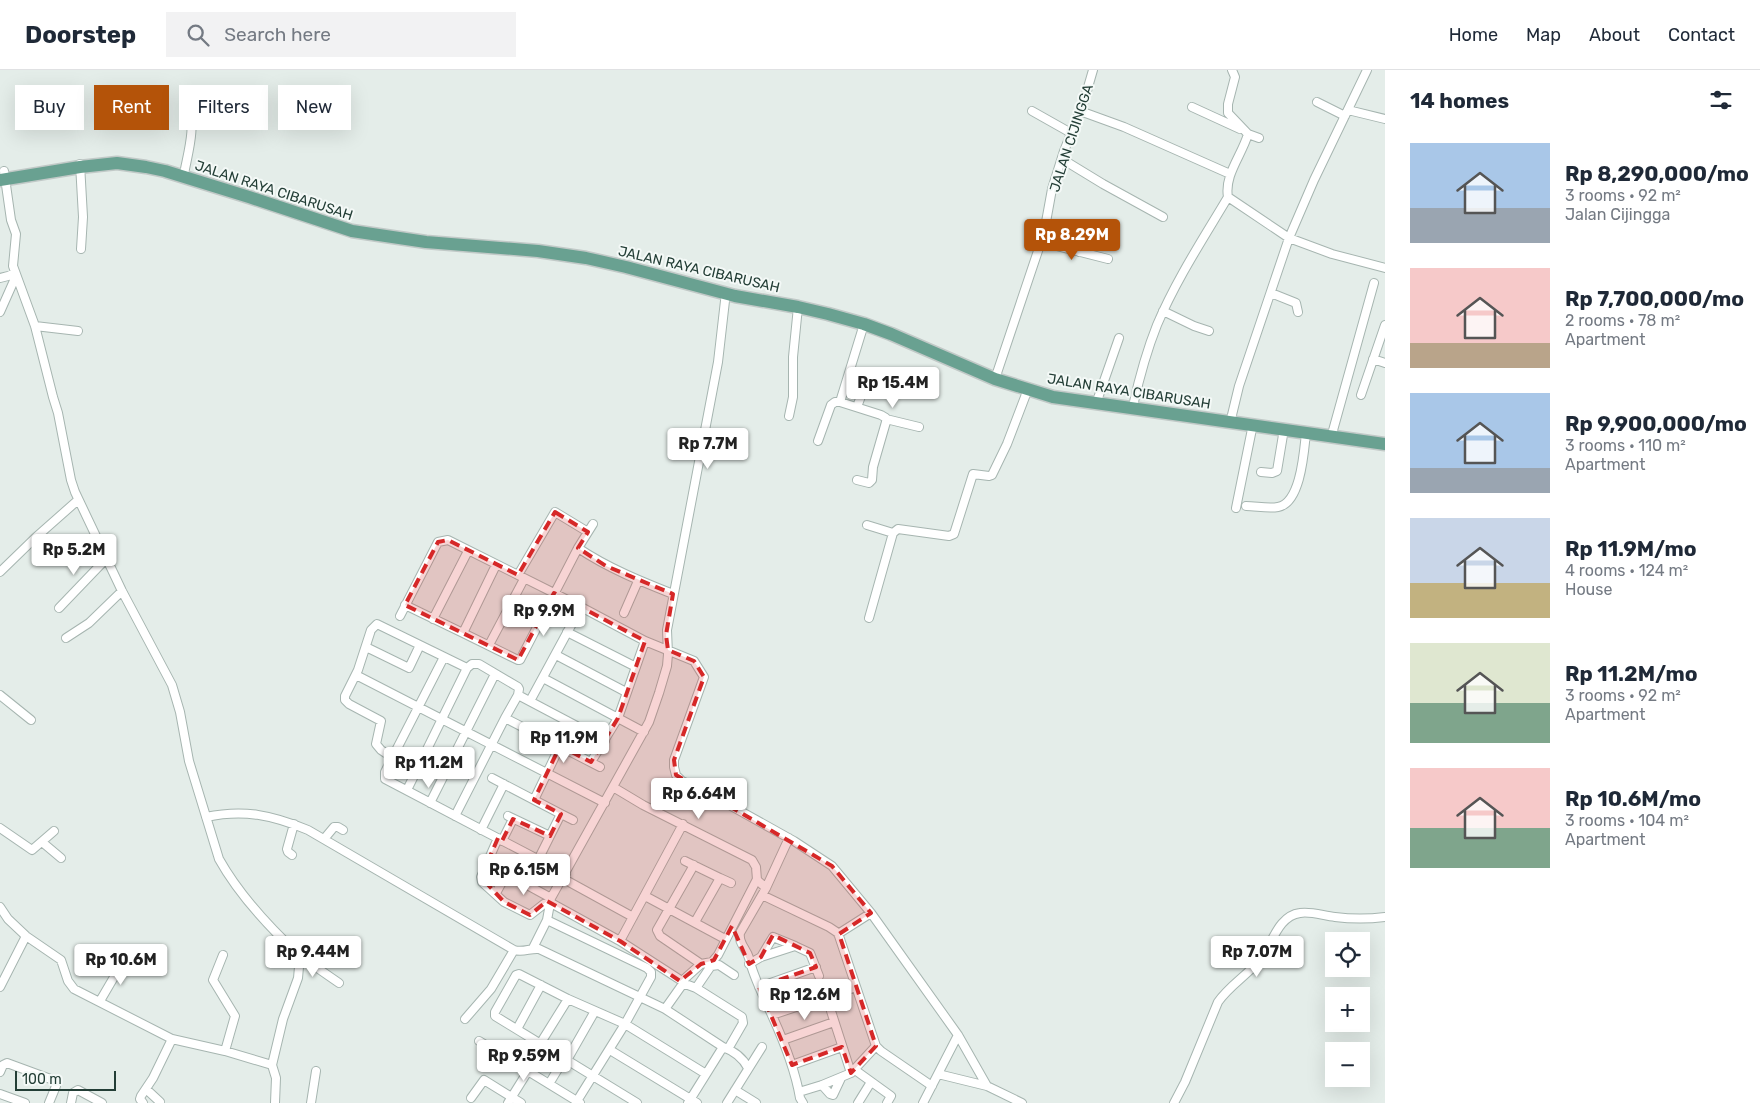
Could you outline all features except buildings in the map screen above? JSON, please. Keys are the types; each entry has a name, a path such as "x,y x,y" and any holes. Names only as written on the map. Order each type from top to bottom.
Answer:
{"main road":[{"name":"JALAN RAYA CIBARUSAH","path":"2,175 123,161 150,165 184,174 352,229 426,240 498,245 578,254 626,264 731,294"},
{"name":"JALAN RAYA CIBARUSAH","path":"80,165 117,163 164,171 352,231 426,242 497,247 578,257 626,267 731,294 798,306 864,324 996,378 1066,399 1306,433 1327,434"},
{"name":"JALAN RAYA CIBARUSAH","path":"752,298 798,304 865,321 996,378 1053,394 1385,443"}],"street":[{"name":"JALAN CIJINGGA","path":"996,378 1041,242 1052,189 1093,70"},
{"path":"1232,70 1235,77 1227,111 1245,132"},
{"path":"1230,419 1238,386 1289,238 1314,180 1367,70"},
{"path":"1317,102 1346,113 1385,119"},
{"path":"1192,107 1259,138"},
{"path":"1032,111 1071,133"},
{"path":"1080,111 1124,127 1230,174"},
{"path":"184,174 190,130"},
{"path":"1134,406 1143,367 1157,326 1190,259 1228,197 1227,188 1230,174 1245,132"},
{"path":"1062,159 1162,217"},
{"path":"80,165 83,217 81,249"},
{"path":"2,175 10,220 16,234 13,261 15,274 27,301 35,326 58,413 71,480 78,500 106,559 172,685 180,712 188,760 219,859 248,901 300,956 339,983"},
{"path":"1228,197 1289,238 1332,254 1385,268"},
{"path":"1080,252 1088,230"},
{"path":"1041,242 1108,259"},
{"path":"0,278 15,274"},
{"path":"0,312 15,274"},
{"path":"1327,434 1374,284"},
{"path":"1271,293 1296,303 1298,312"},
{"path":"674,653 666,635 731,294"},
{"path":"789,416 793,404 793,357 798,306"},
{"path":"1163,312 1194,326 1209,330"},
{"path":"840,402 864,324"},
{"path":"1362,395 1372,359 1385,325"},
{"path":"35,326 78,331"},
{"path":"1097,401 1119,338"},
{"path":"1372,359 1385,364"},
{"path":"858,407 868,377"},
{"path":"869,618 893,533 898,529 949,536 954,534 973,474 991,476 1007,444 1028,389"},
{"path":"818,441 831,405 835,402 858,407 882,415 886,419 919,427"},
{"path":"858,480 869,483 872,480 873,467 886,419"},
{"path":"1236,508 1253,424"},
{"path":"1261,472 1272,473 1277,471 1284,429"},
{"path":"1246,506 1276,508 1287,503 1297,487 1306,433"},
{"path":"0,572 78,500"},
{"path":"489,645 521,577 555,512 588,532"},
{"path":"405,605 520,660 554,592 593,524"},
{"path":"867,525 893,533"},
{"path":"400,616 438,542 448,540 554,592 645,641 694,661 704,677 674,760 676,774 682,781 788,838 832,866 871,913 958,1035 987,1086"},
{"path":"578,548 606,566 673,594"},
{"path":"433,619 468,551"},
{"path":"59,608 106,559"},
{"path":"463,633 496,565"},
{"path":"624,612 638,580"},
{"path":"66,638 89,623 122,591"},
{"path":"530,701 581,607"},
{"path":"393,758 376,744 381,721 345,701 345,696 356,675 371,630 377,624 467,668"},
{"path":"567,632 636,667"},
{"path":"591,762 618,718 645,641"},
{"path":"366,647 409,668 420,645"},
{"path":"206,817 221,814 260,814 294,824 514,950 524,952 533,948 547,920 551,901 644,732 667,666 674,653"},
{"path":"556,655 626,692"},
{"path":"444,657 385,772 386,780 538,860 633,917"},
{"path":"406,790 467,668 474,663 495,674 518,687 518,695 455,816"},
{"path":"430,802 495,674"},
{"path":"356,675 605,803"},
{"path":"543,678 644,732"},
{"path":"0,695 31,720"},
{"path":"518,695 605,741"},
{"path":"505,718 600,767"},
{"path":"534,800 560,746"},
{"path":"492,778 573,820"},
{"path":"481,830 504,784"},
{"path":"613,787 626,796 752,860 756,867 756,879 726,939 714,960 708,964 701,964 658,934 658,927 694,865"},
{"path":"538,860 561,814"},
{"path":"550,836 511,817 481,877 482,882 504,902 528,914 534,913 551,901"},
{"path":"292,855 287,849 294,824"},
{"path":"620,941 683,824"},
{"path":"324,840 334,827 343,830"},
{"path":"0,828 33,850 54,831"},
{"path":"788,838 764,892 740,933 740,940 783,1040 803,1103"},
{"path":"42,842 61,858"},
{"path":"685,861 730,883"},
{"path":"496,893 511,866"},
{"path":"507,874 620,941 680,981 684,980 701,964"},
{"path":"695,922 720,878"},
{"path":"756,879 764,892 830,927 838,934 876,1046 932,1086"},
{"path":"645,896 726,939"},
{"path":"0,908 8,919 26,936 61,960 68,981 74,989 172,1038 272,1065"},
{"path":"1174,1103 1185,1082 1218,1002 1225,992 1258,962 1274,934 1286,920 1291,916 1304,912 1350,918 1385,917"},
{"path":"838,934 871,913"},
{"path":"479,1042 579,1102 641,996 651,977 650,970 547,920"},
{"path":"0,987 26,936"},
{"path":"761,957 773,937 810,953 819,976"},
{"path":"749,964 761,957 795,946"},
{"path":"533,948 641,996 665,1009 742,1058 748,1068"},
{"path":"465,1019 491,989 514,950"},
{"path":"223,955 213,980 235,1016 225,1051"},
{"path":"274,1103 276,1078 272,1065 283,1019 298,978 300,956"},
{"path":"100,1001 124,960"},
{"path":"696,988 711,966 719,965 734,975"},
{"path":"759,987 816,967"},
{"path":"637,1103 495,1016 495,1012 516,975 519,974 568,999 625,1024 706,1074"},
{"path":"610,1050 692,1102 706,1074 743,1023 742,1018 688,984 682,985 665,1009"},
{"path":"516,1029 541,985"},
{"path":"772,1015 856,987"},
{"path":"510,1100 528,1071 540,1044 568,999"},
{"path":"549,1084 566,1060 595,1011"},
{"path":"831,1011 842,1047 853,1071 871,1082 889,1099 899,1101"},
{"path":"783,1040 834,1022"},
{"path":"923,1103 958,1035"},
{"path":"143,1103 140,1099 153,1078 172,1038"},
{"path":"799,1092 841,1078 853,1071 876,1046"},
{"path":"727,1103 762,1047"},
{"path":"792,1065 842,1047"},
{"path":"0,1072 3,1065 7,1063 56,1081 50,1103"},
{"path":"311,1103 316,1071"},
{"path":"938,1074 987,1086 1022,1103"},
{"path":"822,1085 833,1095 841,1078"},
{"path":"472,1098 484,1080 510,1100 521,1103"},
{"path":"858,1103 871,1082"},
{"path":"146,1089 160,1102"},
{"path":"73,1102 74,1093 78,1090 102,1103"},
{"path":"735,1090 756,1103"},
{"path":"0,1094 25,1103"}],"highlighted area":[{"path":"555,512 588,532 578,548 606,566 673,594 666,635 668,650 694,661 704,677 674,760 676,775 832,866 871,913 839,934 876,1046 851,1073 842,1047 792,1065 759,987 816,967 810,953 773,935 761,957 749,964 732,926 714,960 701,964 680,981 620,941 547,901 530,915 504,902 481,877 498,838 502,841 513,819 550,836 561,814 534,800 560,746 591,762 618,718 645,641 554,593 518,660 405,605 438,542 448,540 518,575"}]}
